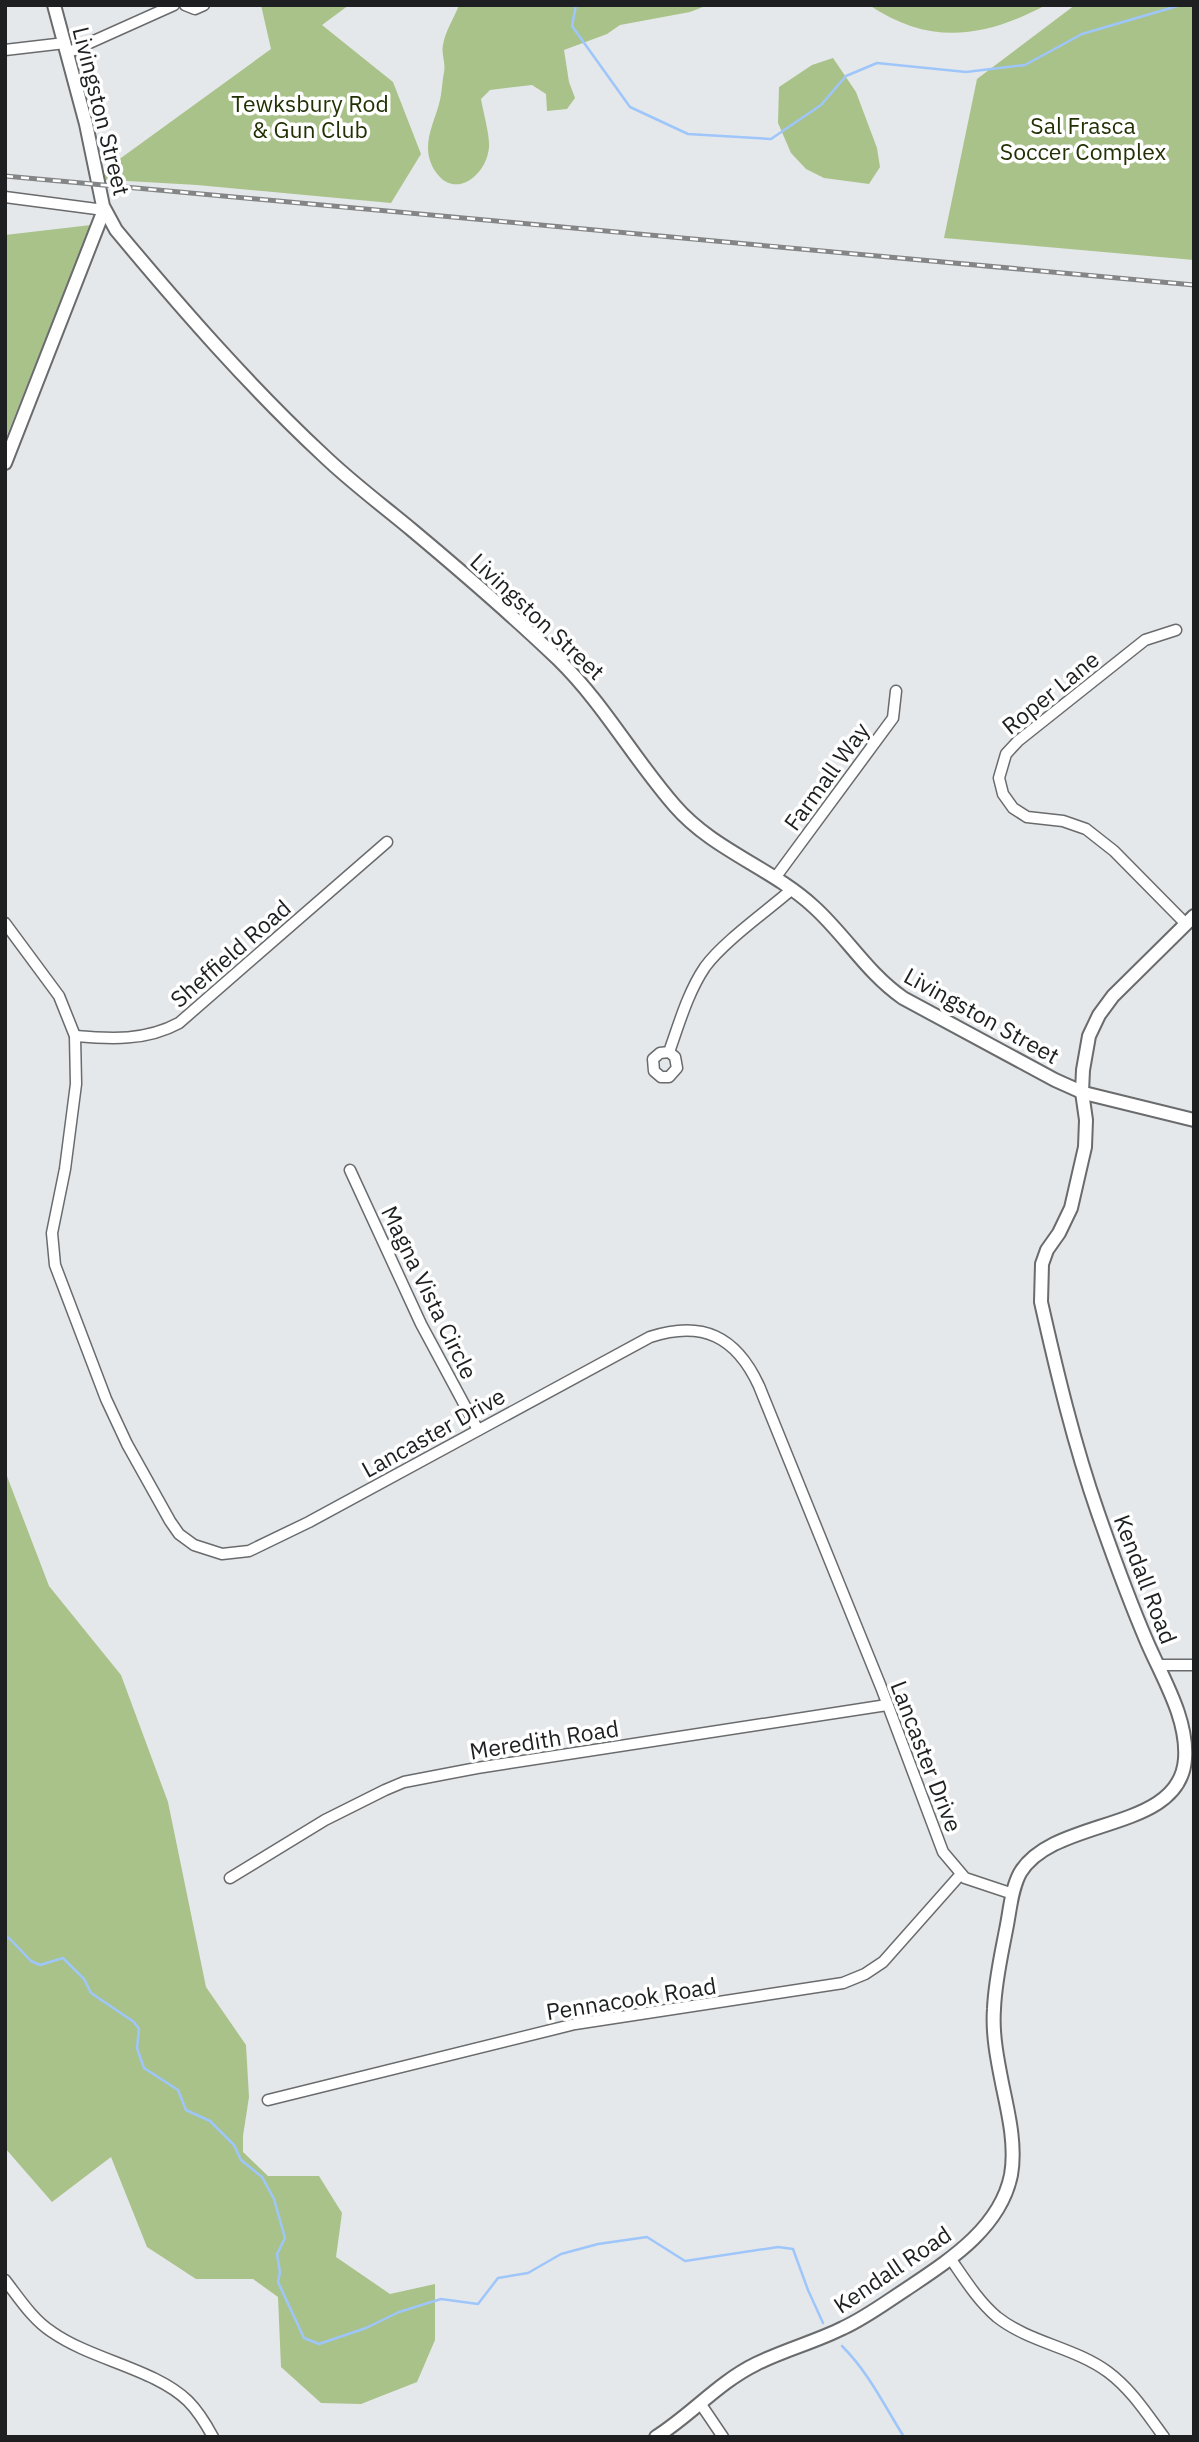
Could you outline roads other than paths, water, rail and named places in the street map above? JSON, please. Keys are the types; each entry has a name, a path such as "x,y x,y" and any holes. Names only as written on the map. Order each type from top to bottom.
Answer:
{"street":[{"name":"Livingston Street","path":"54,5 94,159 104,210 122,237 230,359 321,454 433,548 557,658 611,719 642,765 677,809 705,833 814,906 884,985 933,1014 1082,1092 1194,1120"},
{"path":"5,50 66,48 174,5"},
{"path":"185,5 195,9 204,5"},
{"path":"5,197 104,210 5,463"},
{"name":"Roper Lane","path":"1176,630 1145,640 1011,747 1002,761 999,778 1003,794 1013,808 1027,817 1063,821 1086,829 1190,920"},
{"name":"Farmall Way","path":"775,878 893,718 896,691"},
{"name":"Sheffield Road","path":"75,1036 143,1036 167,1030 179,1023 387,842"},
{"path":"668,1052 706,965 792,890"},
{"name":"Kendall Road","path":"656,2437 753,2365 848,2326 950,2258 988,2223 1004,2197 1011,2174 1009,2119 997,2057 993,2013 996,1981 1013,1895 1022,1871 1041,1851 1057,1842 1147,1808 1165,1798 1175,1789 1183,1774 1183,1733 1175,1706 1106,1533 1077,1448 1041,1302 1042,1264 1071,1208 1085,1147 1086,1120 1082,1092 1083,1070 1090,1036 1099,1015 1113,996 1190,920"},
{"name":"Lancaster Drive","path":"5,923 59,996 75,1036 76,1084 65,1169 52,1233 55,1265 106,1399 127,1444 179,1534 194,1545 212,1552 232,1554 249,1551 309,1522 650,1337 683,1329 698,1330 729,1345 752,1371 887,1705 943,1852 961,1874 982,1885 1013,1895"},
{"name":"Magna Vista Circle","path":"351,1170 421,1324 478,1430"},
{"path":"1157,1665 1194,1665"},
{"name":"Meredith Road","path":"230,1878 325,1821 404,1782 887,1705"},
{"name":"Pennacook Road","path":"268,2100 565,2027 843,1983 865,1974 883,1962 961,1874"},
{"path":"950,2258 997,2317 1021,2332 1085,2357 1109,2372 1133,2396 1164,2437"},
{"path":"5,2280 50,2331 93,2354 162,2383 188,2402 213,2437"},
{"path":"701,2403 723,2437"}],"waterway":[{"path":"576,5 572,26 630,107 688,134 771,139 821,105 846,76 877,63 966,72 1025,65 1082,34 1181,5"},
{"path":"5,1937 31,1961 40,1965 63,1958 84,1979 91,1993 134,2022 139,2029 137,2048 144,2068 178,2090 186,2110 210,2121 234,2145 241,2160 262,2177 274,2199 285,2238 277,2254 280,2272 278,2282 304,2338 319,2344 366,2328 399,2312 441,2299 478,2304 498,2278 528,2273 561,2254 598,2244 647,2237 685,2261 778,2247 793,2249 823,2323"},
{"path":"842,2346 868,2378 904,2437"}],"railway":[{"path":"5,176 1194,285"}],"park label":[{"name":"Tewksbury Rod & Gun Club","path":"310,116"},
{"name":"Sal Frasca Soccer Complex","path":"1083,138"}]}
